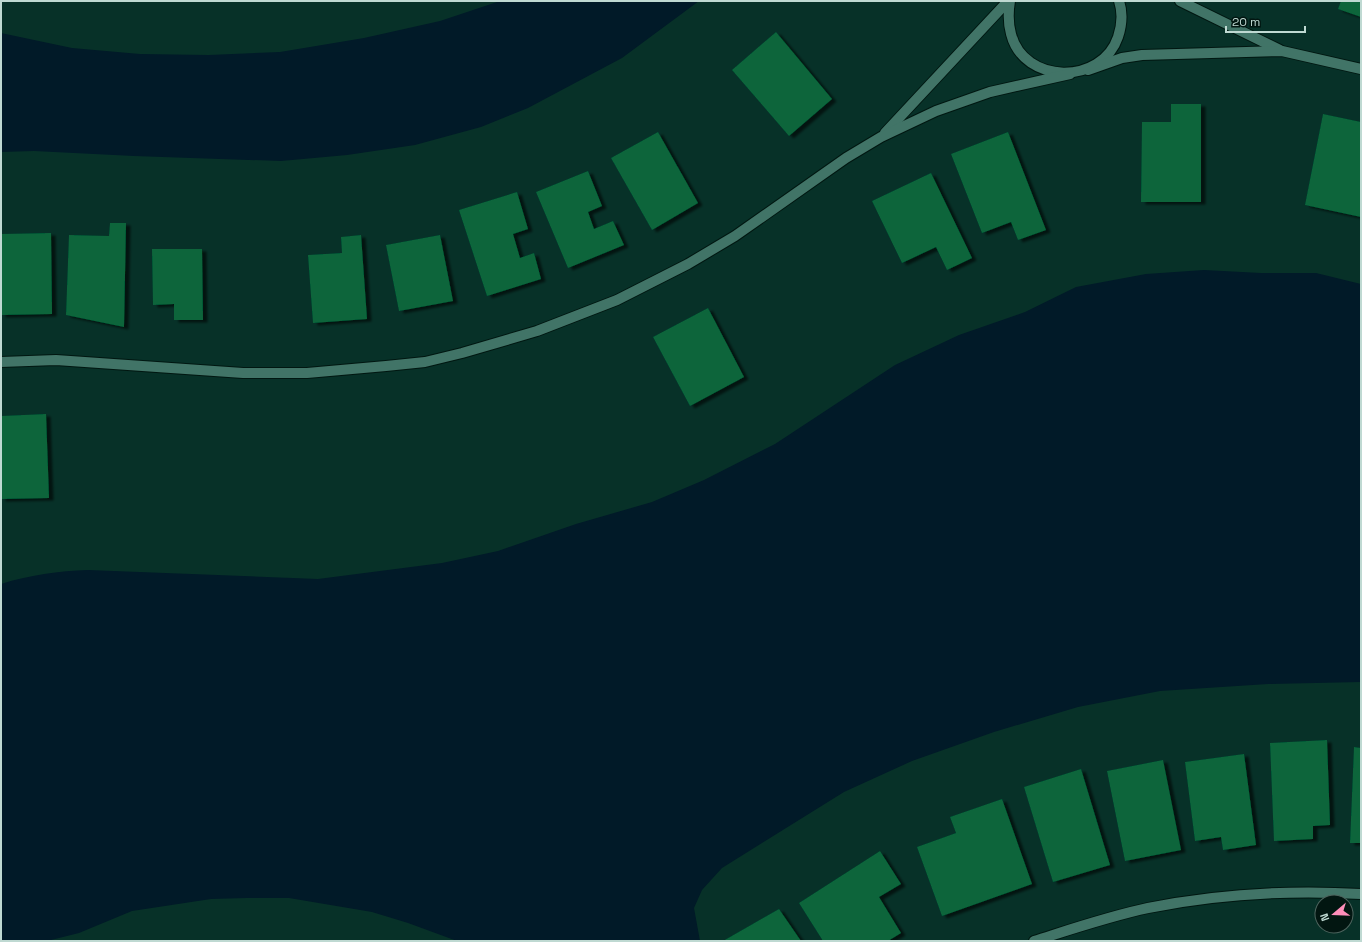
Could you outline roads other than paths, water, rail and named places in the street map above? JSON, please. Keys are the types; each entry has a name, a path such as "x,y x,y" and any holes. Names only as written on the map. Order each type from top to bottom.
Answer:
{"street":[{"path":"1009,1 1008,17 1011,36 1020,52 1034,65 1051,72 1070,74"},
{"path":"881,137 1009,1"},
{"path":"1088,70 1104,59 1116,44 1121,26 1121,7 1119,1"},
{"path":"1180,1 1282,51 1361,69"},
{"path":"1,362 56,360 243,374 307,373 424,362 462,353 537,331 610,303 688,264 735,236 839,163 881,137 936,111 990,92 1088,70 1122,58 1142,55 1282,51"},
{"path":"1034,941 1101,920 1148,908 1200,899 1308,892 1361,894"}],"water":[{"path":"500,1 699,1 622,58 528,108 481,127 415,145 347,155 281,161 34,151 1,152 1,33 72,48 140,54 209,55 280,52 364,38 440,21"},
{"path":"1204,270 1261,273 1316,273 1361,284 1361,682 1268,684 1160,691 1078,707 994,732 912,761 844,792 722,868 702,890 694,908 700,941 457,941 408,923 372,912 289,898 247,898 211,899 132,911 79,933 47,941 1,941 1,584 44,574 88,570 318,579 442,563 498,551 576,524 652,502 704,480 775,444 895,365 959,335 1025,312 1076,287 1146,274"}]}
